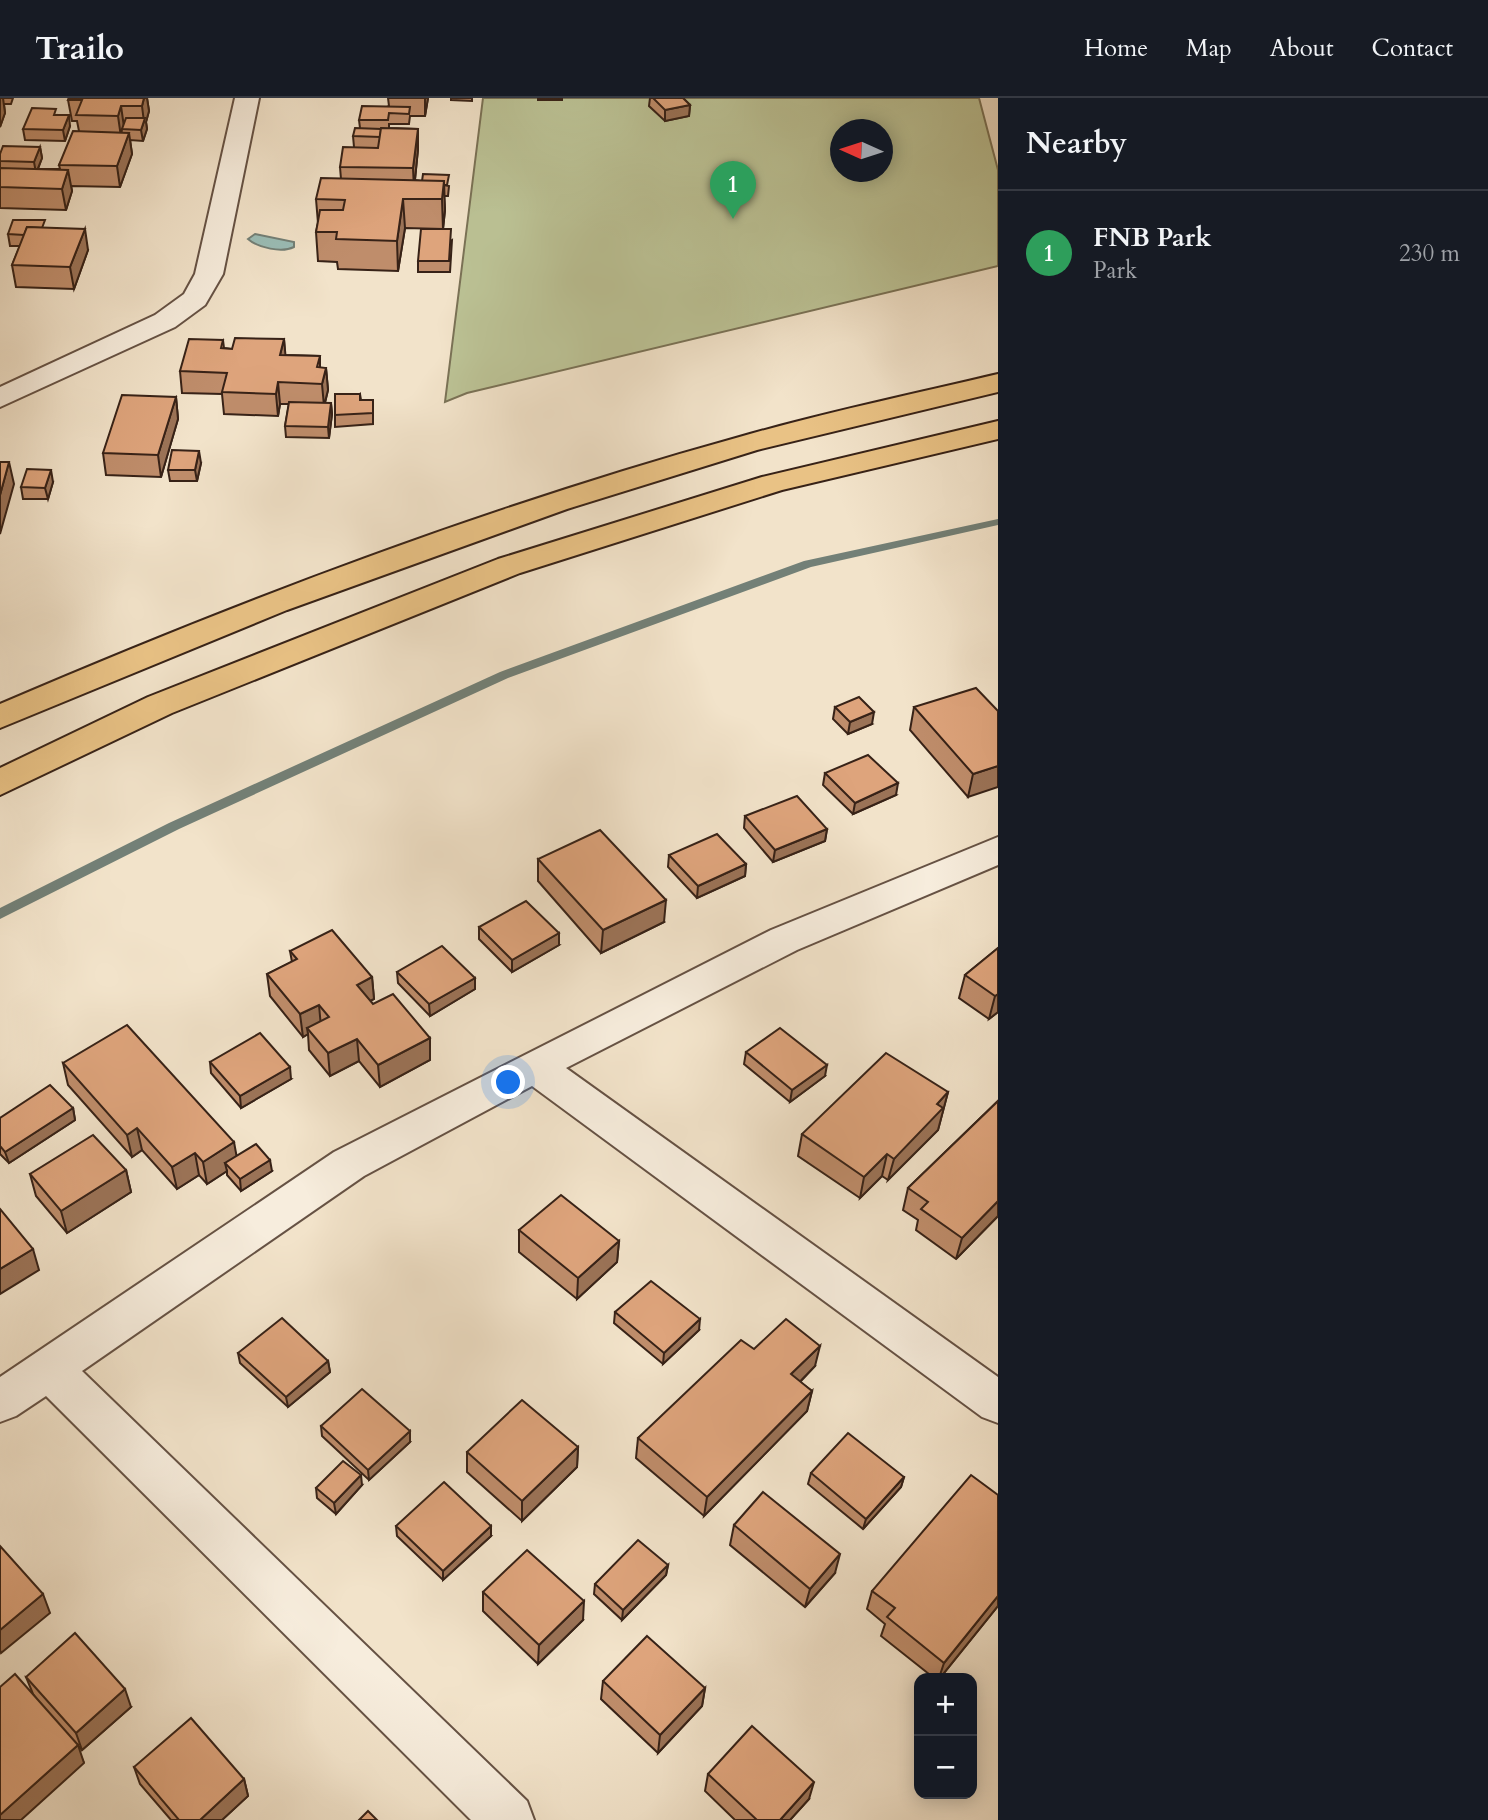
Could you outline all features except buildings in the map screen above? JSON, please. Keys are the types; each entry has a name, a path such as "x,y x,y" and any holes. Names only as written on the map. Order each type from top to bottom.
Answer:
{"main road":[{"path":"0,717 115,666 453,536 748,444 998,383"},
{"path":"0,783 160,705 509,566 773,483 998,430"}],"street":[{"path":"0,398 165,321 195,299 209,274 247,98"},
{"path":"0,1402 349,1164 534,1066 784,940 997,851"},
{"path":"534,1066 998,1403"},
{"path":"48,1368 508,1820"}],"green space":[{"path":"483,98 979,98 998,170 998,266 467,393 445,402"}],"water":[{"path":"255,234 294,242 294,247 283,250 264,247 248,239"}],"waterway":[{"path":"0,914 174,826 504,675 808,564 998,522"}],"place":[{"name":"FNB Park","path":"733,219"}]}
